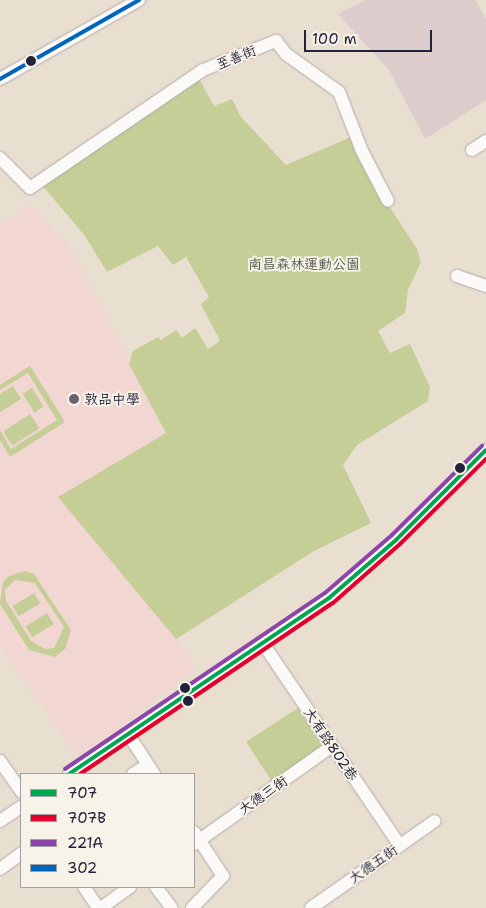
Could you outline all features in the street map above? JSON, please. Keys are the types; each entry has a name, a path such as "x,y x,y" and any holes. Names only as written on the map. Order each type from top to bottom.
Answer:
{"street":[{"path":"0,79 139,0"},
{"name":"至善街","path":"0,158 30,188 203,70 276,41 286,54 340,92 362,151 388,201"},
{"path":"472,150 486,141"},
{"path":"457,276 486,286"},
{"path":"70,773 351,581 486,450"},
{"name":"大有路802巷","path":"262,642 400,846"},
{"path":"128,734 151,769 137,773"},
{"name":"大德三街","path":"196,839 332,746"},
{"path":"0,761 20,790"},
{"path":"0,821 20,808"},
{"name":"大德五街","path":"311,908 435,821"},
{"path":"192,908 223,876 196,839"},
{"path":"0,869 20,855"},
{"path":"85,888 100,908 129,888"},
{"path":"157,888 172,908"}],"shaded area":[{"path":"366,0 475,0 486,19 486,100 425,139 389,70 338,14"},
{"path":"30,205 70,247 166,433 58,497 176,639 196,668 124,725 77,756 0,646 0,226"}],"green space":[{"name":"南昌森林運動公園","path":"198,77 214,106 232,99 241,117 286,165 351,137 373,181 417,249 421,262 408,290 405,313 378,331 390,353 410,344 430,387 428,401 357,445 343,465 371,523 314,551 176,639 58,497 166,433 129,364 133,351 158,337 161,340 176,330 182,338 195,328 208,349 220,341 201,304 209,297 186,257 173,265 158,246 107,272 85,236 42,185"},
{"path":"30,366 65,422 10,457 0,440 0,430 11,449 57,420 28,373 0,390 0,385"},
{"path":"13,386 21,399 0,412 0,394"},
{"path":"32,388 44,407 34,412 23,394"},
{"path":"30,414 39,428 12,446 3,431"},
{"path":"25,571 34,574 71,630 65,649 55,657 29,650 0,604 3,582 9,576","holes":["15,580 35,583 64,627 54,648 45,649 31,641 6,601 5,590"]},
{"path":"34,593 40,603 19,616 13,606"},
{"path":"47,613 54,624 33,637 26,626"},
{"path":"298,708 324,748 272,782 246,742"}],"transit line":[{"name":"302","path":"0,79 139,0"},
{"name":"221A","path":"65,769 325,593 392,535 482,446"},
{"name":"707","path":"70,773 329,598 396,540 486,450"},
{"name":"707B","path":"81,773 333,603 400,544 486,459"}],"place":[{"name":"敦品中學","path":"74,399"}]}
